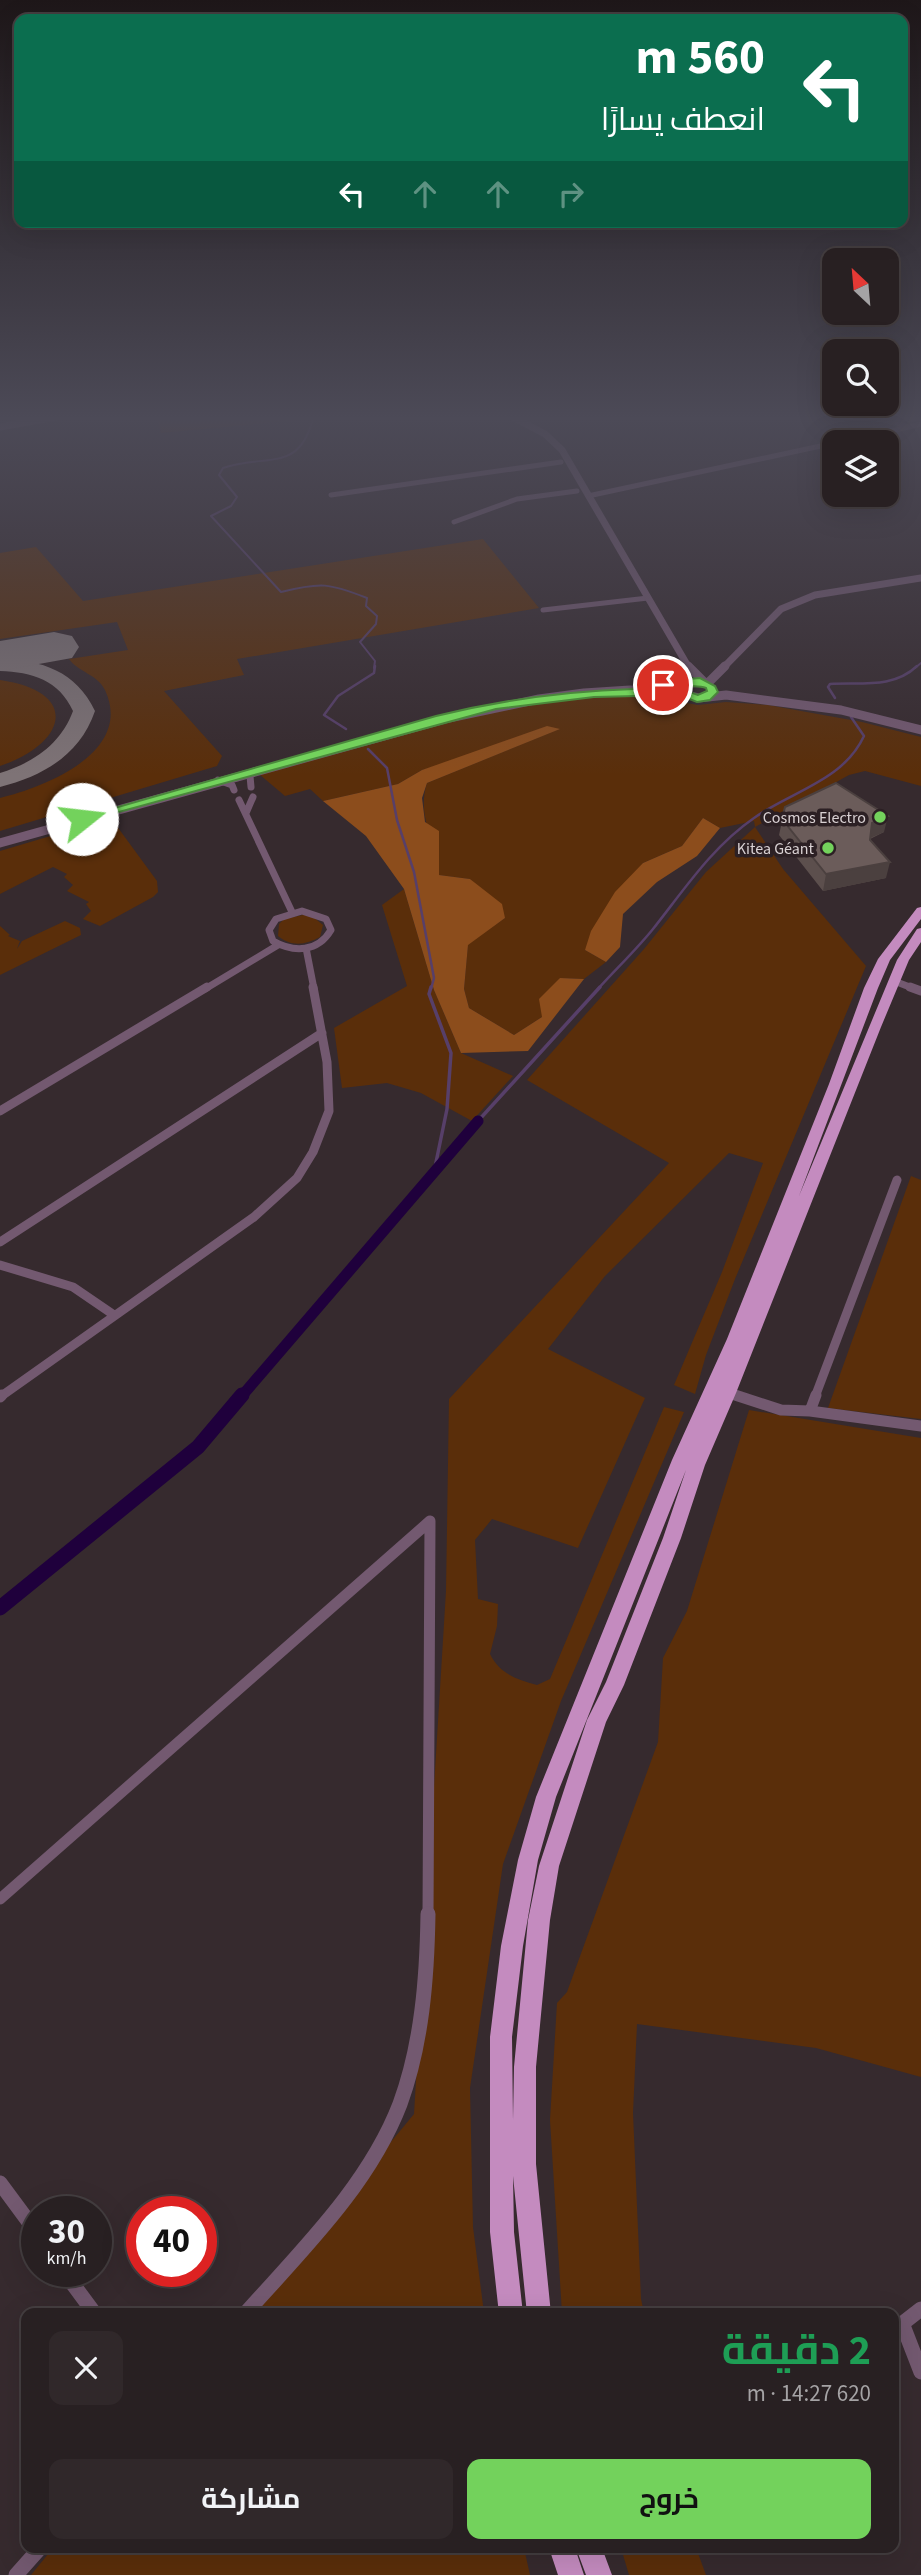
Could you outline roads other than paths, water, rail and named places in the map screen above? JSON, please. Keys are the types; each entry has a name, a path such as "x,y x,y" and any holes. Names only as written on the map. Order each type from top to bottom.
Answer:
{"highway":[{"path":"510,2308 502,2232 501,2037 512,1946 528,1860 546,1797 681,1461 735,1339 874,981 888,953 921,911"},
{"path":"538,2308 524,2164 525,2067 540,1920 550,1866 597,1720 614,1685 672,1538 696,1465 728,1393 894,981 903,960 921,932"},
{"path":"564,2553 571,2575"},
{"path":"591,2553 599,2575"}],"street":[{"path":"605,535 691,672 708,687 829,708 921,730"},
{"path":"610,535 681,671 682,686 693,698 708,687 781,609 815,595 921,578"},
{"path":"543,610 644,598"},
{"path":"117,805 496,705 682,686"},
{"path":"0,836 484,701 569,689 708,687 830,702 921,723"},
{"path":"251,787 250,776 254,771"},
{"path":"217,780 233,788 241,774"},
{"path":"246,813 253,797"},
{"path":"239,800 292,912"},
{"path":"0,844 103,809"},
{"path":"292,912 320,914 330,924 329,936 316,946 306,948 291,949 278,945 269,935 271,924 292,912"},
{"path":"0,1111 278,945"},
{"path":"0,1397 263,1210 297,1178 313,1152 328,1111 327,1062 306,948"},
{"path":"894,981 921,991"},
{"path":"0,1242 322,1033"},
{"path":"810,1411 897,1180"},
{"path":"0,1265 73,1287 114,1315"},
{"path":"728,1393 781,1410 810,1411 921,1426"},
{"path":"0,1899 430,1521 426,1961 418,2036 399,2105 378,2145 320,2227 250,2308"},
{"path":"0,2183 21,2212"},
{"path":"75,2287 91,2308"},
{"path":"899,2326 921,2309"},
{"path":"899,2329 921,2372"},
{"path":"16,2575 36,2553"}],"waterway":[{"path":"229,535 281,592 325,586 367,598 366,606 377,616 376,624 360,642 375,661 374,668"},
{"path":"915,668 921,663"},
{"path":"346,729 324,715 338,696 374,673 375,666"},
{"path":"835,698 828,687 830,684 887,681 898,678 917,666"},
{"path":"598,989 646,937 699,870 739,829 830,775 843,764 864,736 851,717"},
{"path":"368,749 387,768 397,820 414,872 434,978 431,989"},
{"path":"431,987 429,994 451,1053 447,1109 434,1172"},
{"path":"478,1121 600,987"},
{"path":"241,1397 478,1121"},
{"path":"0,1608 198,1447 242,1395"}],"place":[{"name":"Cosmos Electro","path":"880,817"},
{"name":"Kitea Géant","path":"828,848"}]}
